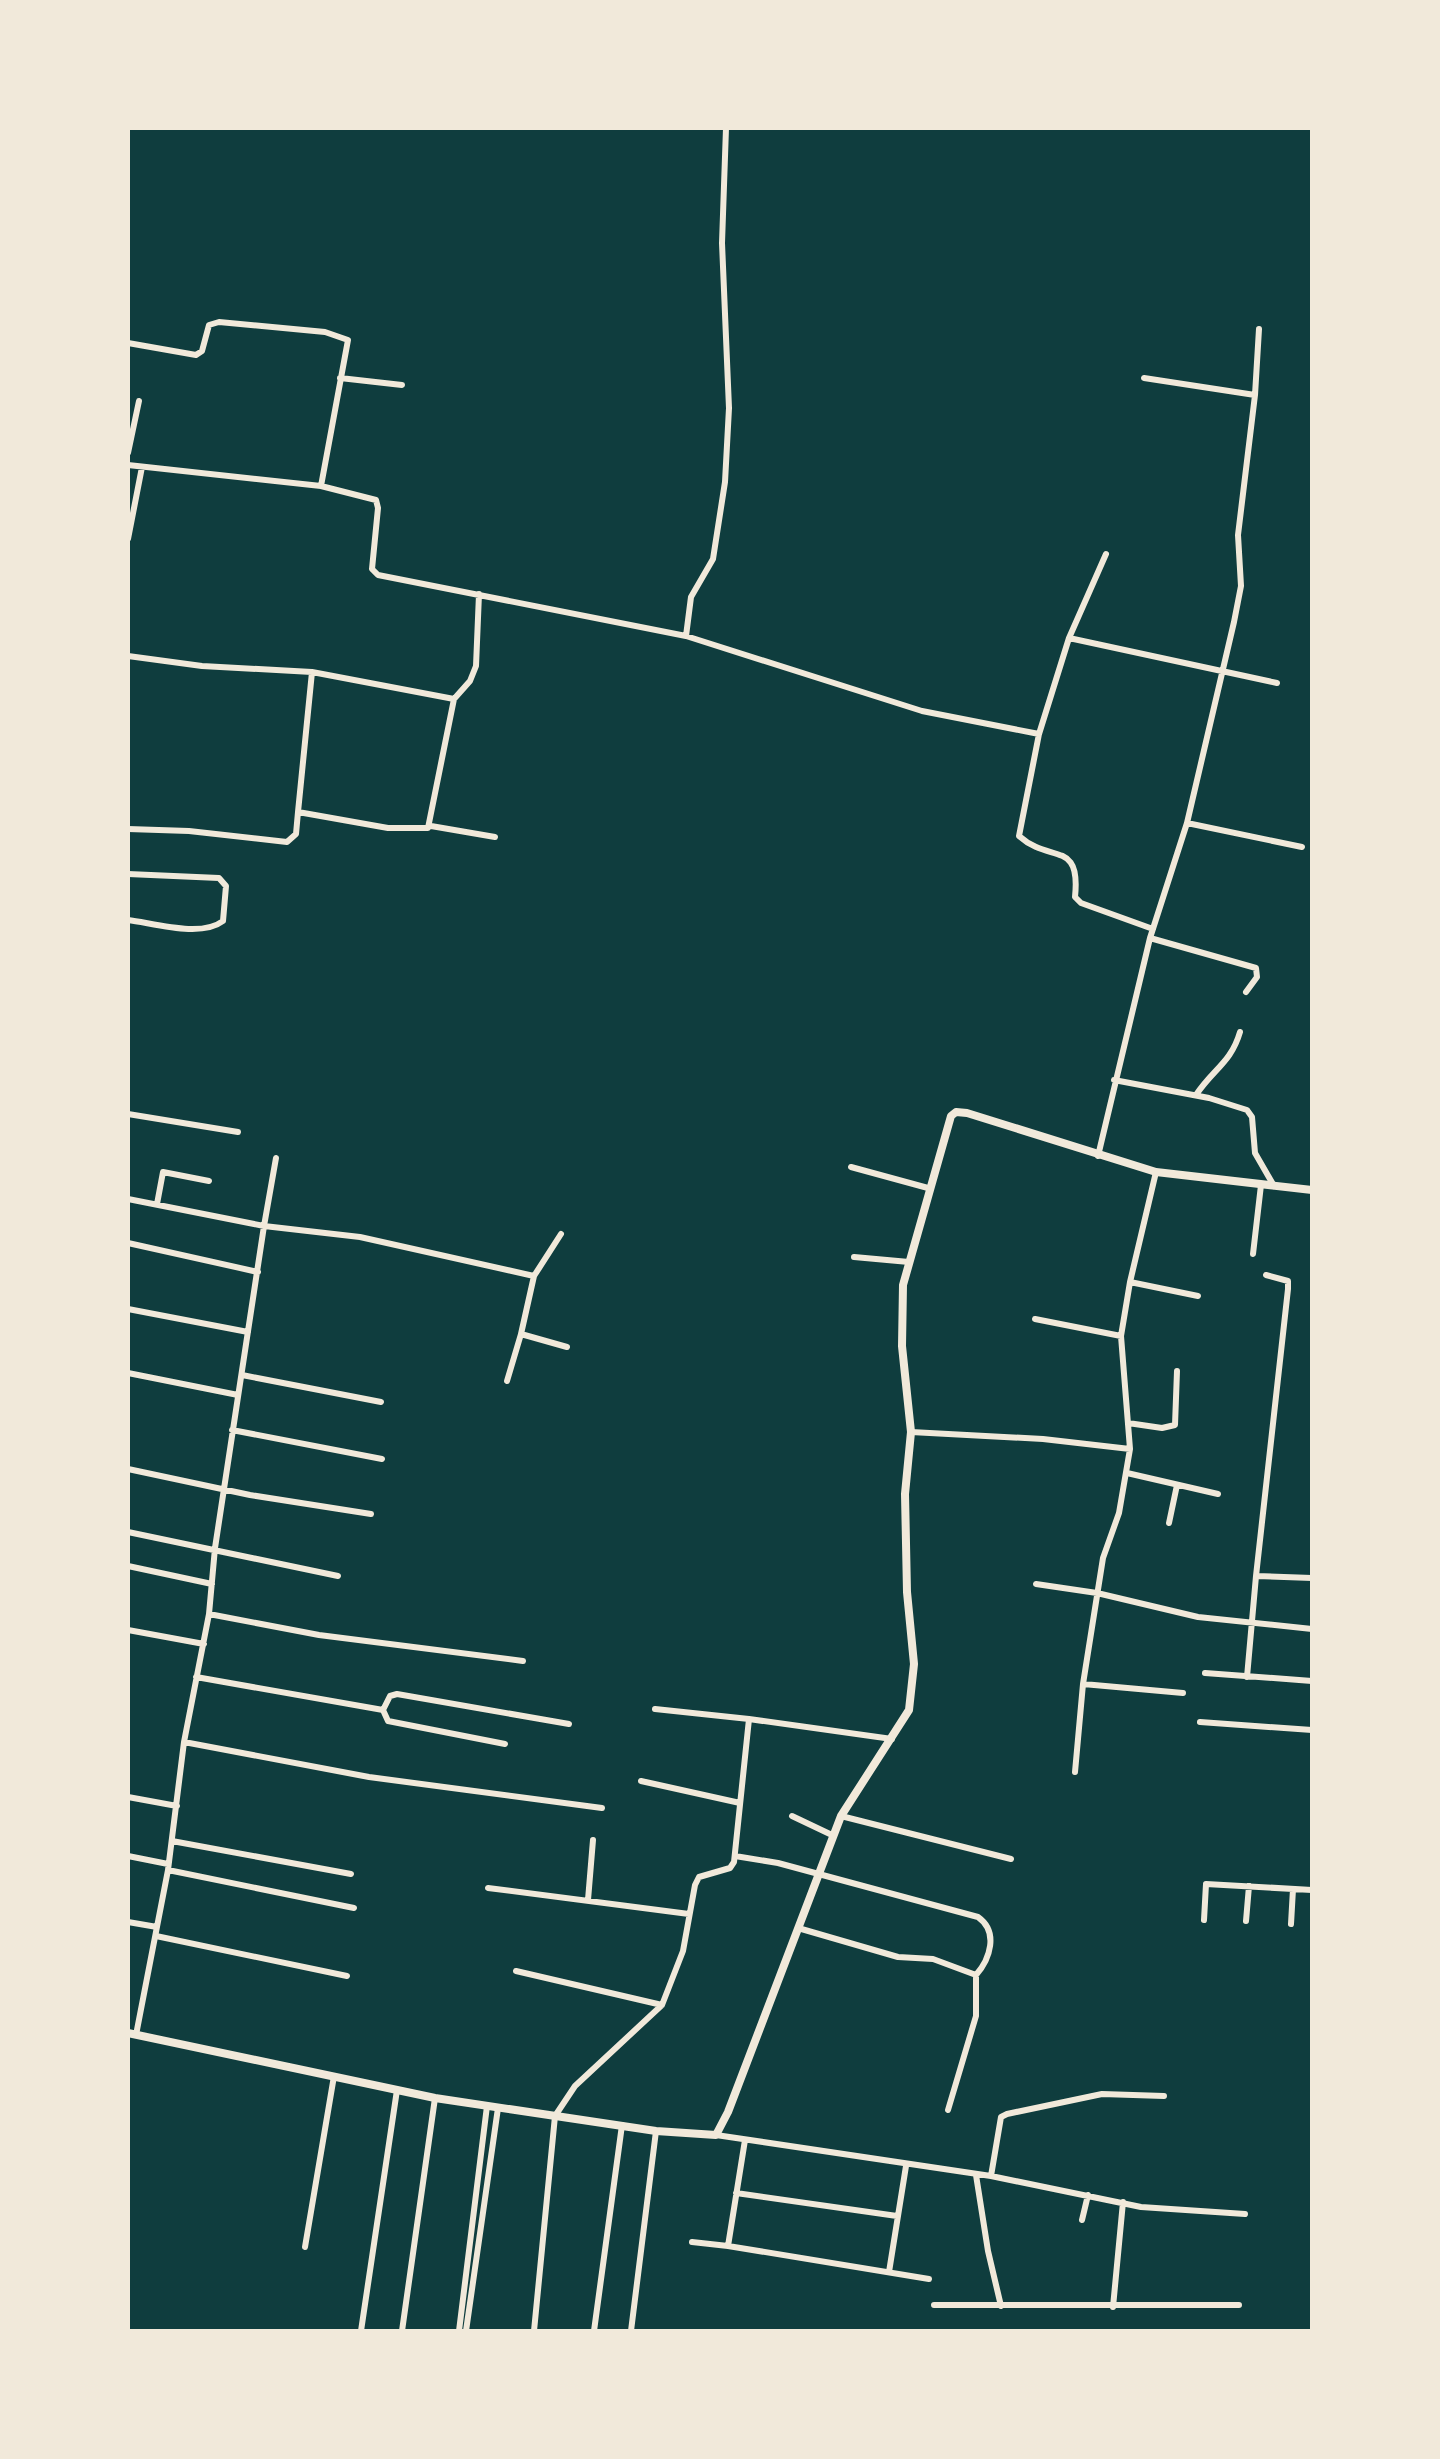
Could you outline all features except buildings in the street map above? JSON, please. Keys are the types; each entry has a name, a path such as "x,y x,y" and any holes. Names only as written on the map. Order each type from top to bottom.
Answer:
{"main road":[{"path":"132,2034 435,2098 656,2131 716,2135 728,2112 832,1835 909,1710 914,1664 905,1516 911,1432 902,1346 903,1285 948,1123 956,1112 1099,1152 1156,1172 1312,1190"}],"street":[{"path":"686,636 691,597 713,559 725,482 729,408 722,243 726,128"},
{"path":"128,343 196,355 202,351 209,325 219,322 325,332 348,340 321,486"},
{"path":"1099,1152 1150,938 1187,823 1241,586 1238,535 1255,395 1259,329"},
{"path":"340,378 402,385"},
{"path":"1144,378 1255,395"},
{"path":"128,453 139,401"},
{"path":"128,465 321,486 376,500 372,569 378,575 686,636 922,711 1039,734"},
{"path":"128,539 142,467"},
{"path":"1106,554 1069,638 1039,734 1019,836 1070,858 1077,868 1075,897 1081,903 1153,929"},
{"path":"431,826 454,699 470,681 476,666 479,594"},
{"path":"1069,638 1277,683"},
{"path":"128,656 202,666 312,672 454,699"},
{"path":"128,829 189,831 287,842 296,834 312,672"},
{"path":"298,812 388,828 431,826 495,837"},
{"path":"1187,823 1302,847"},
{"path":"128,874 219,878 226,886 223,921 216,926 184,927 128,920"},
{"path":"1150,938 1256,968 1257,977 1246,992"},
{"path":"1196,1095 1212,1073 1232,1056 1240,1032"},
{"path":"1114,1080 1196,1095 1247,1110 1252,1117 1255,1153 1274,1186"},
{"path":"128,1114 238,1132"},
{"path":"132,2034 156,1936 168,1867 184,1742 209,1614 232,1430 276,1158"},
{"path":"851,1167 928,1188"},
{"path":"157,1204 163,1172 209,1181"},
{"path":"1075,1772 1083,1684 1097,1593 1103,1558 1127,1473 1130,1449 1121,1336 1130,1282 1156,1172"},
{"path":"1253,1254 1261,1185"},
{"path":"128,1199 264,1226 360,1237 534,1276"},
{"path":"507,1381 534,1276 561,1234"},
{"path":"128,1243 258,1272"},
{"path":"854,1257 909,1262"},
{"path":"1247,1677 1288,1289 1288,1281 1266,1275"},
{"path":"1130,1282 1198,1296"},
{"path":"128,1309 248,1332"},
{"path":"1035,1319 1121,1336"},
{"path":"521,1334 567,1347"},
{"path":"1128,1423 1162,1428 1175,1425 1177,1371"},
{"path":"128,1373 238,1395"},
{"path":"242,1375 381,1402"},
{"path":"232,1430 382,1459"},
{"path":"911,1432 1043,1439 1130,1449"},
{"path":"128,1469 371,1514"},
{"path":"1127,1473 1218,1494"},
{"path":"1169,1523 1177,1485"},
{"path":"128,1532 338,1576"},
{"path":"128,1566 212,1584"},
{"path":"1256,1576 1312,1578"},
{"path":"1036,1584 1097,1593 1198,1617 1251,1625 1312,1629"},
{"path":"209,1614 319,1635 523,1661"},
{"path":"128,1630 204,1644"},
{"path":"1205,1673 1312,1681"},
{"path":"196,1677 383,1710"},
{"path":"1083,1684 1183,1693"},
{"path":"383,1710 390,1696 397,1694 569,1724"},
{"path":"655,1709 892,1739"},
{"path":"383,1710 388,1721 505,1744"},
{"path":"534,2331 555,2116 575,2086 662,2005 683,1951 699,1877 730,1868 735,1856 749,1719"},
{"path":"1200,1722 1312,1730"},
{"path":"184,1742 369,1777 602,1808"},
{"path":"641,1781 740,1803"},
{"path":"128,1797 177,1806"},
{"path":"792,1816 832,1835"},
{"path":"841,1816 1011,1859"},
{"path":"588,1900 593,1840"},
{"path":"172,1841 351,1874"},
{"path":"128,1856 354,1908"},
{"path":"735,1856 816,1874 985,1921 991,1942 987,1963 976,1975 976,2016 948,2110"},
{"path":"1204,1920 1206,1884 1312,1890"},
{"path":"1246,1921 1249,1886"},
{"path":"488,1888 689,1914"},
{"path":"1291,1924 1293,1889"},
{"path":"128,1922 157,1927"},
{"path":"798,1928 898,1957 933,1959 976,1975"},
{"path":"156,1936 347,1976"},
{"path":"516,1971 662,2005"},
{"path":"305,2247 334,2076"},
{"path":"361,2331 397,2090"},
{"path":"991,2176 1001,2117 1007,2114 1102,2094 1164,2096"},
{"path":"402,2331 435,2098"},
{"path":"463,2329 476,2182 487,2106"},
{"path":"463,2329 498,2108"},
{"path":"594,2331 622,2125"},
{"path":"631,2331 656,2131"},
{"path":"716,2135 906,2166 991,2176 1162,2210 1245,2214"},
{"path":"728,2246 745,2140"},
{"path":"889,2272 906,2166"},
{"path":"976,2175 1001,2306"},
{"path":"476,2182 486,2183"},
{"path":"736,2193 897,2216"},
{"path":"1082,2220 1088,2195"},
{"path":"1113,2307 1123,2202"},
{"path":"692,2242 929,2279"},
{"path":"934,2305 1239,2305"}]}
